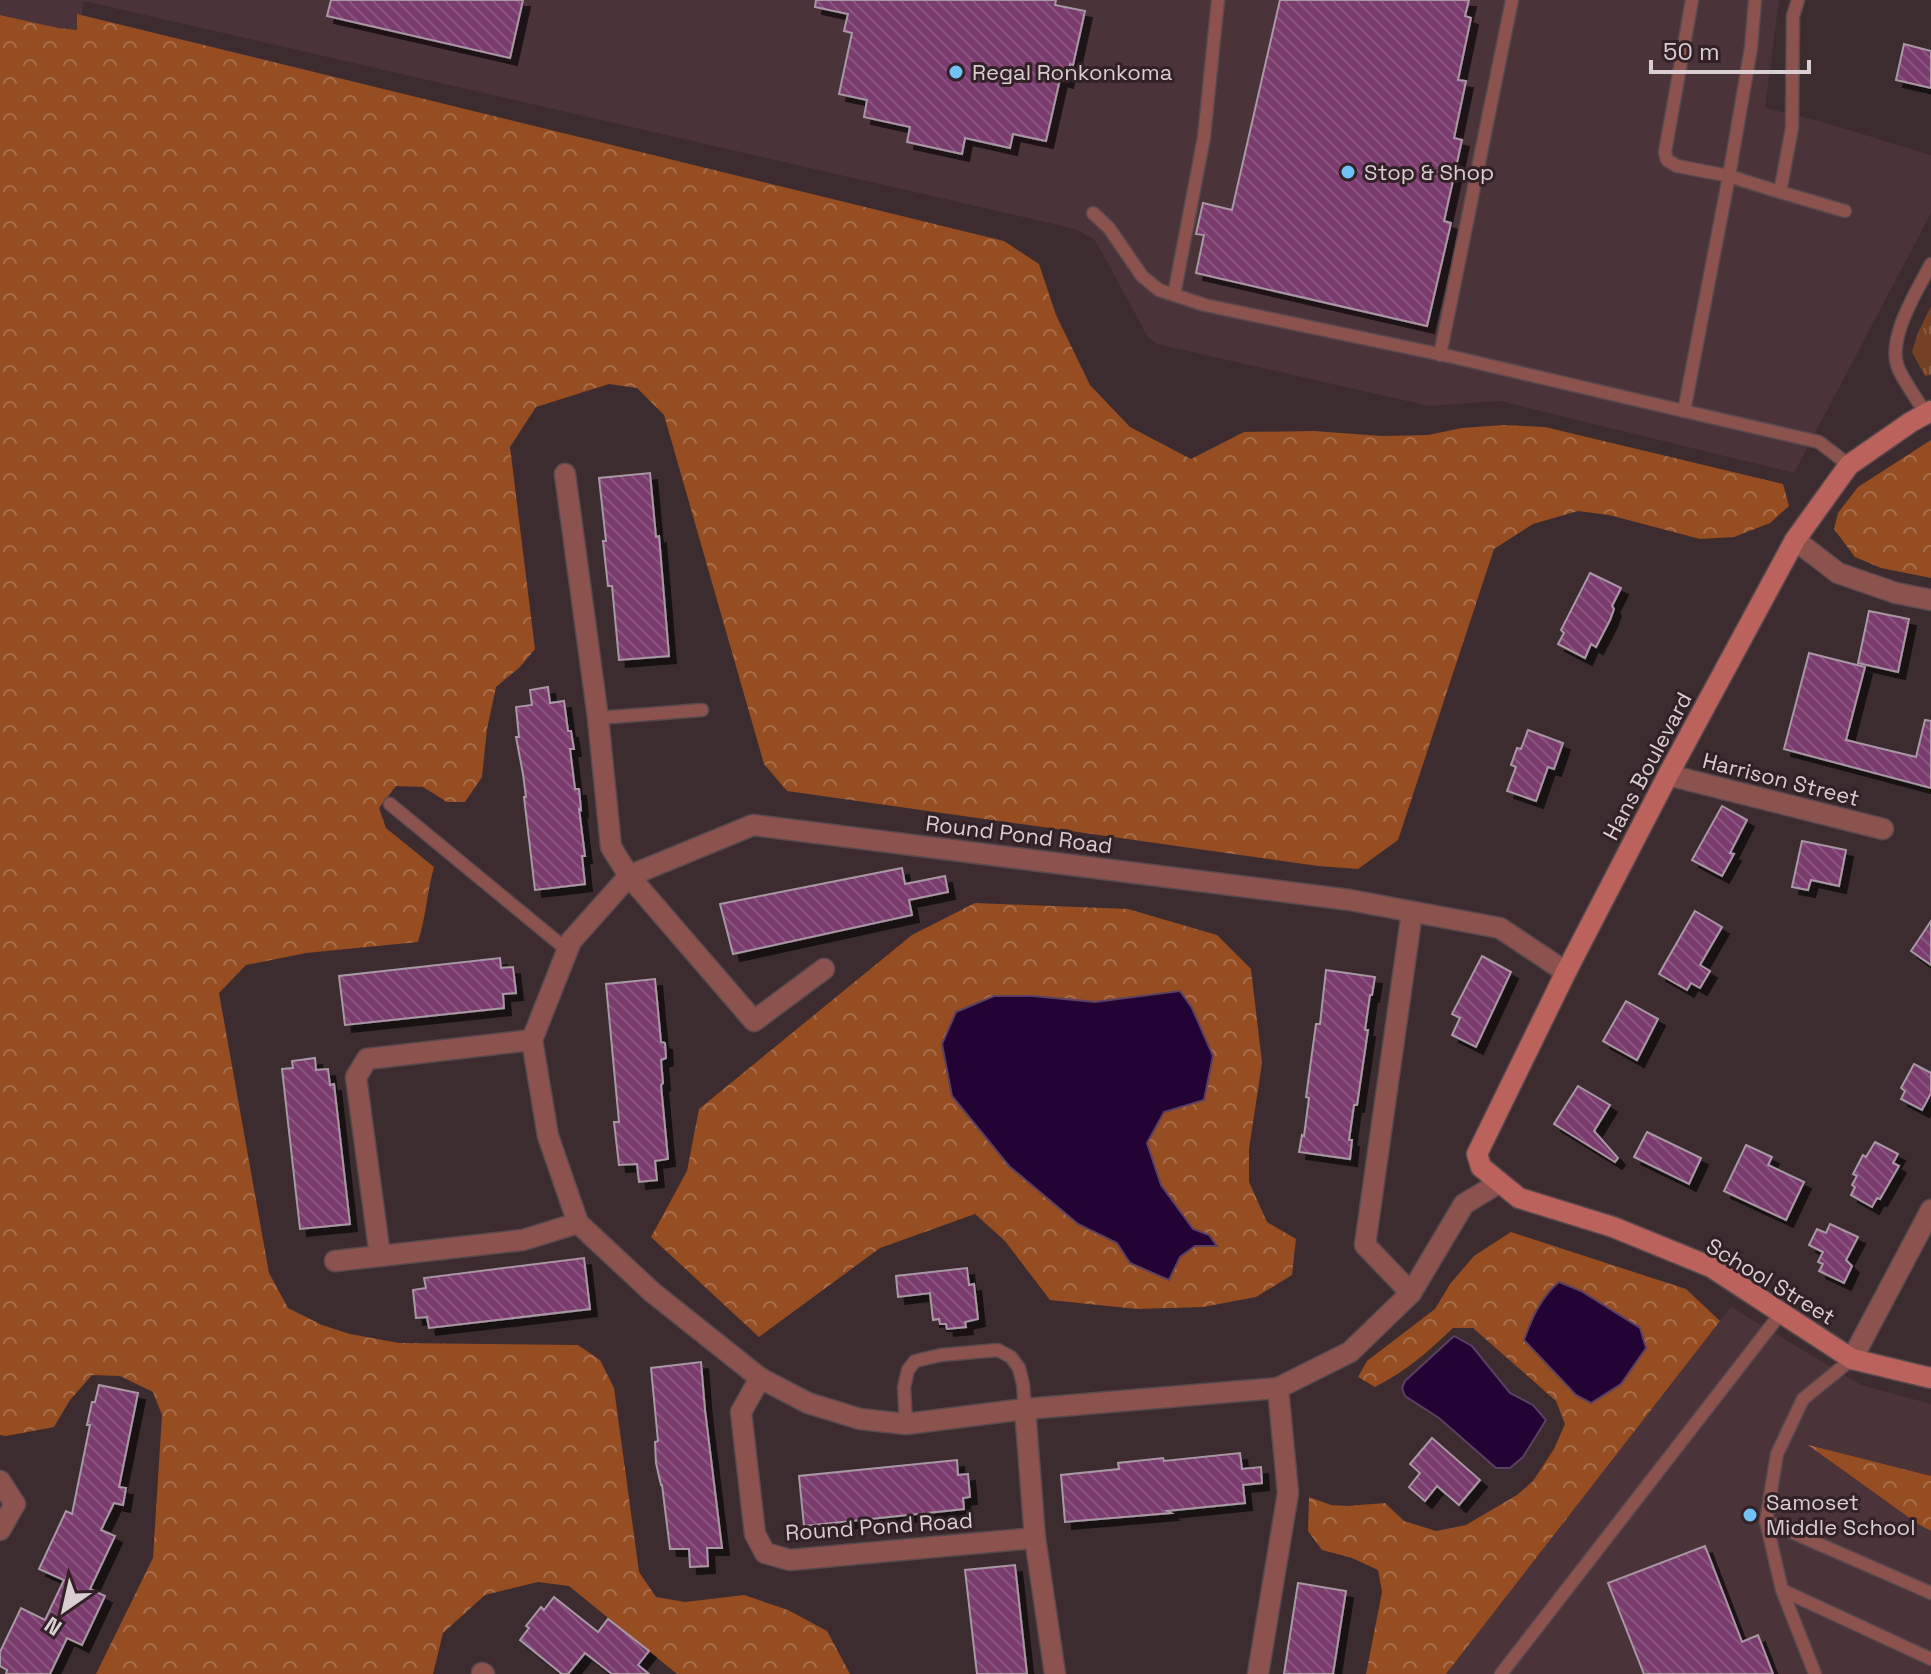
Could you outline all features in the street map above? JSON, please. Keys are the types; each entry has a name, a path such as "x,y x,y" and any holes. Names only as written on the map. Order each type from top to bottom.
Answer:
{"street":[{"name":"Hans Boulevard","path":"1499,1183 1481,1167 1477,1154 1566,972 1668,775 1795,540 1849,465 1928,412"},
{"path":"565,474 598,718 611,847 629,876 754,1021 824,969"},
{"path":"1795,540 1838,573 1896,593 1931,600"},
{"name":"Harrison Street","path":"1668,775 1883,829"},
{"name":"Round Pond Road","path":"1499,1183 1464,1204 1411,1293 1350,1352 1278,1388 1025,1409 906,1424 860,1419 808,1403 760,1378 652,1292 578,1223 548,1136 532,1040 566,949 629,876 753,825 1350,900 1500,928 1566,972"},
{"path":"1411,1293 1365,1245 1412,912"},
{"path":"380,1256 356,1077 367,1059 532,1040"},
{"name":"School Street","path":"1499,1183 1519,1198 1613,1227 1711,1267 1852,1359 1931,1378"},
{"path":"1852,1359 1931,1210"},
{"path":"335,1261 523,1240 578,1223"},
{"name":"Round Pond Road","path":"760,1378 741,1412 755,1534 765,1553 790,1560 1035,1538"},
{"path":"1258,1674 1288,1493 1278,1388"},
{"path":"1025,1409 1035,1538 1055,1674"},
{"path":"0,1481 15,1504 0,1530"}],"lane":[{"path":"1174,295 1204,137 1218,0"},
{"path":"1440,355 1512,0"},
{"path":"1692,0 1665,152 1667,160 1677,166 1729,176 1845,211"},
{"path":"1684,411 1729,176 1751,48 1755,0"},
{"path":"1780,192 1792,128 1793,16 1798,0"},
{"path":"1093,213 1109,228 1142,276 1159,290 1205,305 1819,442 1849,465"},
{"path":"1928,412 1897,367 1896,341 1931,264"},
{"path":"598,718 702,710"},
{"path":"390,804 566,949"},
{"path":"1501,1674 1781,1313"},
{"path":"906,1424 904,1387 908,1370 915,1361 941,1355 998,1350 1011,1357 1019,1368 1025,1409"},
{"path":"1815,1674 1782,1590 1766,1521 1777,1454 1803,1399 1852,1359"},
{"path":"1766,1521 1931,1593"},
{"path":"1782,1590 1931,1659"}],"shaded area":[{"path":"0,0 1779,0 1765,108 1931,155 1931,213 1794,473 1500,401 1429,406 1157,344 1148,337 1095,240 1077,230 84,1 78,30 0,15"},
{"path":"1180,991 1192,1008 1213,1056 1204,1100 1164,1112 1147,1143 1161,1185 1193,1229 1209,1235 1217,1246 1195,1246 1180,1257 1169,1280 1130,1263 1117,1243 1078,1224 1009,1166 952,1096 942,1044 956,1012 994,996 1095,1002"},
{"path":"1559,1282 1581,1291 1640,1328 1646,1348 1621,1384 1591,1403 1576,1395 1524,1340 1538,1308"},
{"name":"Samoset Middle School","path":"1731,1307 1861,1385 1931,1404 1931,1674 1446,1674"},
{"path":"1454,1336 1472,1346 1510,1393 1533,1405 1546,1420 1523,1457 1510,1468 1496,1468 1439,1418 1405,1396 1402,1388 1405,1381"}],"green space":[{"path":"77,14 1004,241 1039,264 1056,315 1090,385 1130,427 1191,459 1244,432 1428,435 1462,428 1503,425 1545,427 1783,484 1789,506 1770,523 1734,537 1700,539 1609,515 1578,511 1533,524 1494,549 1398,840 1358,869 1318,866 787,791 764,764 664,415 637,388 609,384 536,407 510,447 535,649 520,667 496,687 487,729 482,777 465,802 447,802 423,787 396,786 379,808 386,828 434,867 418,942 306,953 246,965 219,993 269,1273 288,1308 322,1325 350,1334 399,1343 578,1345 600,1360 614,1388 639,1572 656,1597 685,1602 744,1595 788,1610 827,1631 850,1674 677,1674 569,1586 538,1582 485,1595 443,1633 433,1674 96,1674 153,1558 162,1415 153,1392 120,1376 92,1375 70,1400 54,1427 0,1435 0,15 77,30"},
{"path":"1931,306 1931,375 1925,376 1912,352"},
{"path":"1931,440 1931,578 1881,568 1855,557 1834,529 1838,513 1858,487"},
{"path":"975,903 1128,909 1217,935 1251,969 1262,1063 1249,1149 1249,1182 1267,1222 1296,1239 1292,1275 1256,1297 1203,1307 1137,1309 1050,1300 1005,1241 975,1214 880,1248 759,1337 651,1237 687,1171 699,1109 912,935","holes":["1179,991 1164,1112 1147,1143 1161,1184 1193,1229 1209,1235 1215,1246 1195,1246 1180,1257 1130,1263 1117,1243 1033,996 1095,1002"]},
{"path":"1511,1232 1686,1289 1720,1321 1446,1674 1366,1674 1382,1592 1378,1570 1352,1558 1322,1550 1308,1531 1309,1497 1331,1505 1385,1503 1404,1521 1436,1531 1466,1525 1517,1495 1533,1481 1554,1449 1565,1424 1556,1401 1473,1328 1453,1328 1416,1360 1375,1387 1358,1377 1367,1361 1435,1309 1450,1284 1474,1256"},
{"path":"1808,1445 1931,1476 1931,1531 1918,1524"}],"building":[{"path":"331,0 523,0 510,58 327,16"},
{"name":"Regal Ronkonkoma","path":"816,0 1056,0 1055,5 1085,11 1073,65 1070,64 1066,81 1060,79 1046,141 1013,134 1010,148 965,138 962,154 907,142 910,127 864,117 867,100 839,94 852,33 844,31 848,14 815,7"},
{"name":"Stop & Shop","path":"1280,0 1469,0 1465,16 1471,18 1458,80 1466,81 1454,138 1462,140 1444,221 1451,223 1427,326 1196,273 1204,235 1196,234 1203,203 1232,210"},
{"path":"1904,44 1931,51 1931,88 1896,80"},
{"path":"650,473 656,537 659,536 669,656 619,660 612,586 608,586 603,541 606,541 599,478"},
{"path":"1590,573 1621,588 1612,606 1614,609 1610,620 1596,647 1591,644 1585,658 1558,644 1564,633 1561,630"},
{"path":"1869,611 1909,619 1898,672 1858,663"},
{"path":"1809,653 1865,667 1846,740 1916,757 1925,720 1931,721 1931,788 1784,749"},
{"path":"548,687 550,703 564,701 568,731 571,731 575,789 579,789 581,810 585,884 535,890 526,797 516,737 519,737 516,707 532,705 530,690"},
{"path":"1528,730 1563,743 1554,769 1548,767 1536,801 1507,791 1516,767 1511,765"},
{"path":"1722,806 1747,820 1722,876 1692,860"},
{"path":"1802,841 1846,850 1839,886 1811,880 1808,890 1792,887"},
{"path":"902,868 905,884 945,876 948,892 909,900 912,915 733,954 720,904"},
{"path":"1695,911 1722,927 1700,965 1710,971 1700,988 1691,983 1687,990 1659,974"},
{"path":"1931,921 1931,965 1911,951"},
{"path":"1482,956 1511,972 1476,1047 1452,1035 1460,1018 1452,1014"},
{"path":"500,958 501,968 513,967 516,993 503,994 504,1008 345,1025 339,976"},
{"path":"1326,970 1375,977 1349,1140 1352,1140 1350,1159 1299,1152 1304,1136 1309,1098 1306,1097 1316,1024 1320,1024"},
{"path":"655,979 661,1042 665,1043 666,1058 661,1060 661,1085 668,1159 655,1161 657,1180 639,1182 637,1164 619,1165 614,1122 619,1122 606,984"},
{"path":"1626,1001 1658,1019 1637,1060 1603,1041"},
{"path":"315,1058 316,1070 328,1069 330,1085 334,1084 350,1224 300,1229 282,1069 293,1068 292,1061"},
{"path":"1914,1064 1931,1073 1931,1093 1922,1110 1901,1099 1905,1091 1901,1088"},
{"path":"1578,1086 1610,1105 1594,1131 1618,1158 1615,1162 1554,1124"},
{"path":"1647,1132 1701,1158 1689,1184 1634,1157"},
{"path":"1875,1142 1898,1154 1893,1163 1899,1166 1872,1207 1851,1195 1857,1176 1853,1174 1863,1155 1866,1157"},
{"path":"1746,1145 1772,1157 1768,1165 1804,1182 1786,1220 1724,1191"},
{"path":"1830,1224 1858,1237 1846,1260 1852,1266 1844,1283 1819,1271 1823,1264 1818,1262 1823,1252 1809,1245 1817,1229 1826,1233"},
{"path":"584,1258 590,1309 429,1328 427,1317 416,1318 413,1290 426,1288 424,1278"},
{"path":"967,1268 969,1285 974,1284 978,1319 965,1322 966,1327 947,1329 939,1319 933,1320 930,1293 898,1297 896,1276"},
{"path":"701,1362 722,1548 707,1548 708,1566 690,1567 689,1549 670,1549 656,1463 655,1442 658,1441 651,1368"},
{"path":"99,1385 138,1393 119,1487 126,1488 123,1505 114,1503 101,1530 115,1536 90,1589 105,1596 82,1645 67,1638 50,1674 6,1674 7,1670 0,1666 0,1652 21,1608 45,1620 64,1580 39,1569 66,1511 72,1514 90,1425 87,1425"},
{"path":"1432,1438 1480,1480 1459,1505 1437,1486 1425,1501 1409,1487 1420,1473 1410,1464"},
{"path":"1240,1453 1242,1469 1261,1467 1262,1483 1243,1485 1245,1503 1065,1522 1061,1475 1119,1469 1118,1463"},
{"path":"957,1460 958,1475 968,1474 970,1497 963,1498 964,1509 804,1526 799,1476"},
{"path":"1705,1546 1742,1642 1758,1635 1773,1674 1644,1674 1608,1583"},
{"path":"1015,1565 1027,1674 977,1674 965,1570"},
{"path":"1298,1583 1346,1591 1333,1674 1284,1674"},
{"path":"554,1597 598,1632 608,1619 649,1651 638,1665 649,1674 612,1674 585,1653 568,1674 562,1674 520,1640 529,1628 526,1626 541,1607 544,1610"}],"place":[{"name":"Regal Ronkonkoma","path":"956,72"},
{"name":"Stop & Shop","path":"1348,172"},
{"name":"Samoset Middle School","path":"1750,1515"}]}
